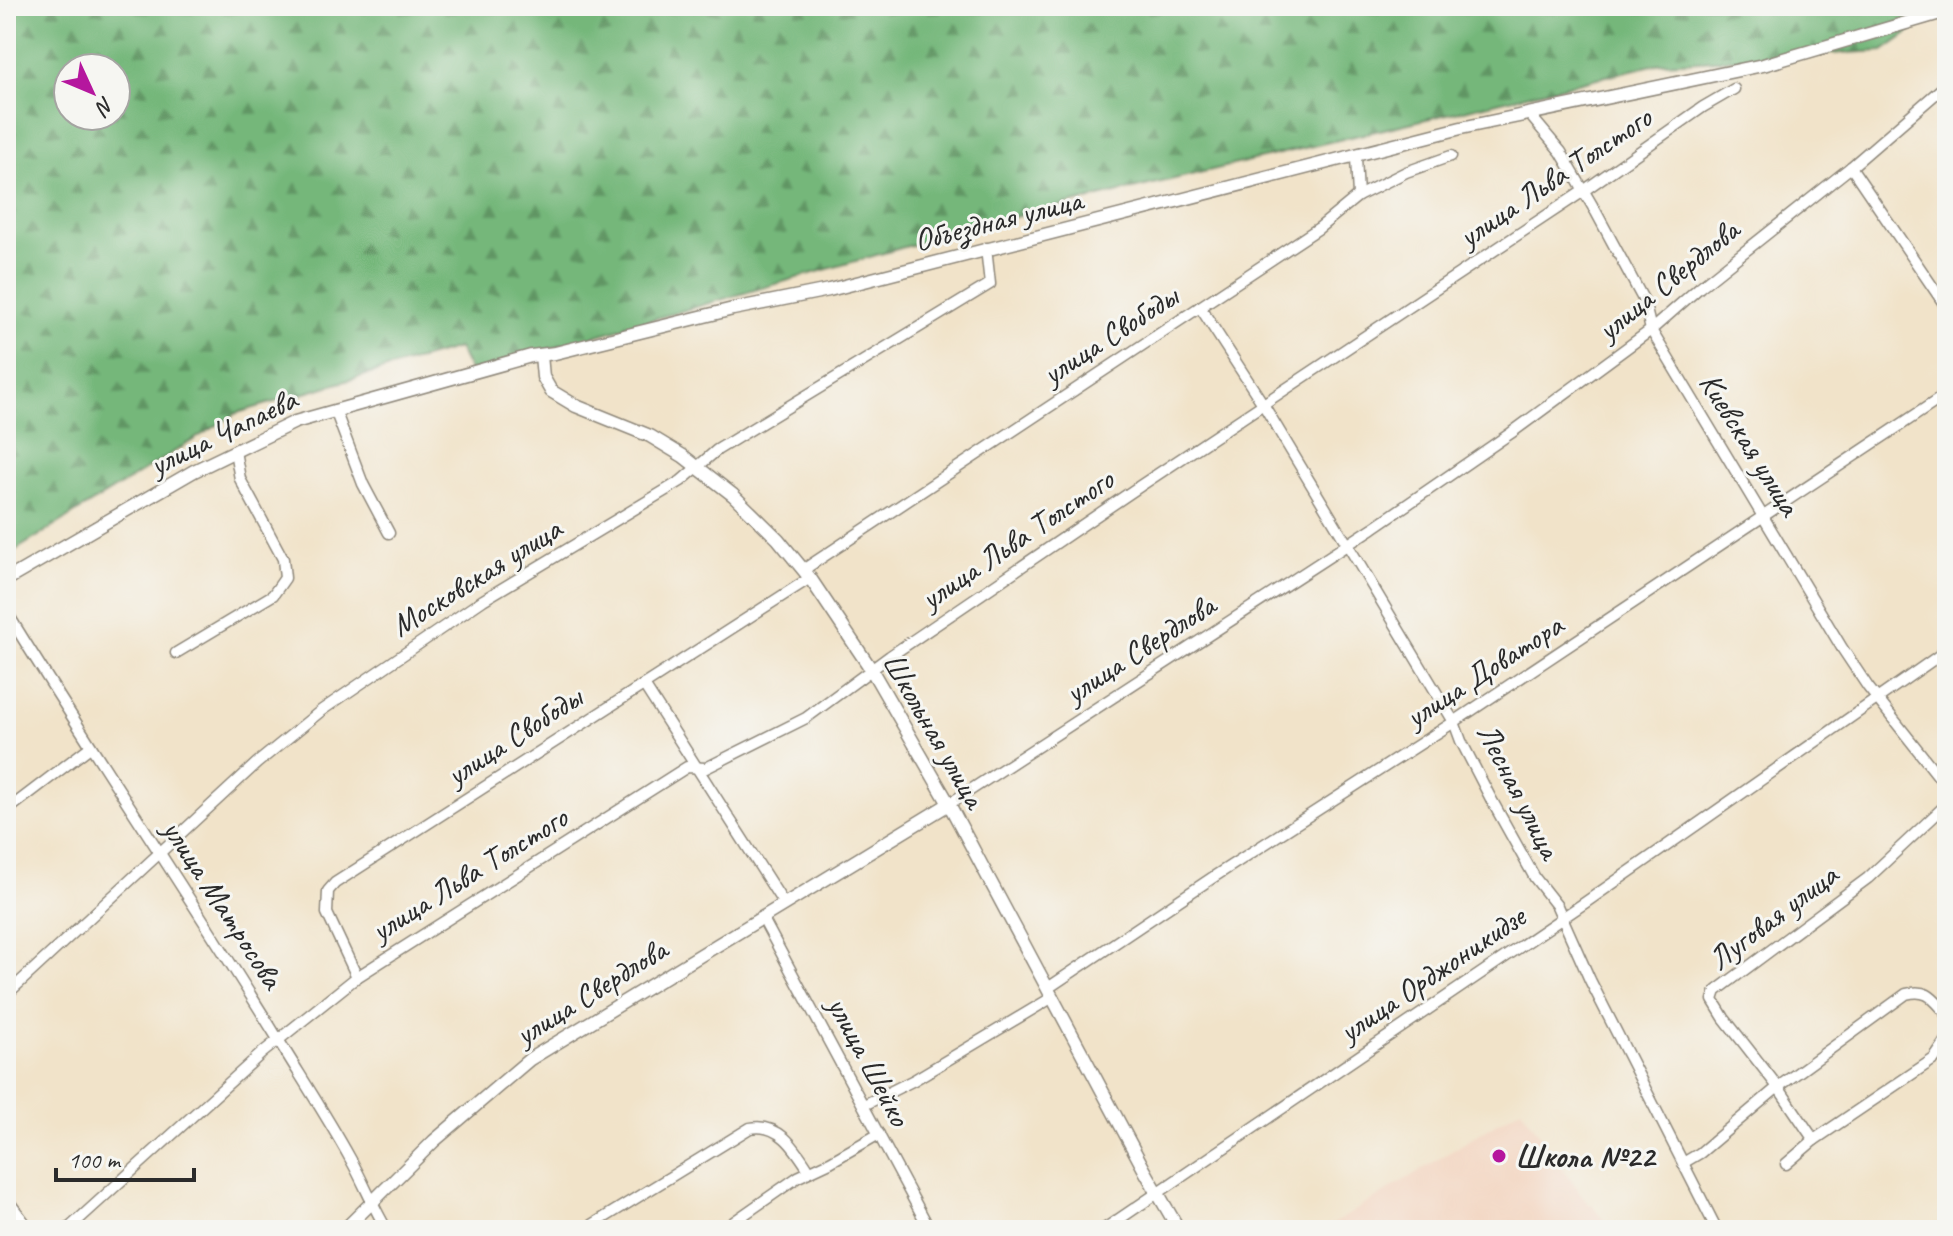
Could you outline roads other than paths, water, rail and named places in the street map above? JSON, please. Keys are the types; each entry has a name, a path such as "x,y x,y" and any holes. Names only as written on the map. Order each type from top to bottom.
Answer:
{"street":[{"name":"Объездная улица","path":"479,371 733,309 829,290 1461,128 1763,65 1947,11"},
{"name":"улица Свердлова","path":"344,1230 476,1102 530,1059 949,804 1347,545 1511,433 1651,330 1851,167 1947,84"},
{"name":"улица Льва Толстого","path":"67,1230 279,1040 357,977 687,767 706,768 806,718 871,669 1734,89"},
{"name":"Киевская улица","path":"1530,115 1561,152 1644,301 1651,330 1842,648 1877,699 1947,787"},
{"name":"улица Свободы","path":"357,977 327,913 328,891 335,883 644,685 1319,228 1358,196 1406,172 1451,156"},
{"path":"1356,157 1358,196"},
{"path":"1851,167 1947,308"},
{"name":"Московская улица","path":"6,995 257,763 322,710 483,600 681,481 717,450 990,284 986,248"},
{"name":"Лесная улица","path":"1200,307 1263,404 1454,722 1491,799 1535,878 1557,906 1717,1230"},
{"name":"Школьная улица","path":"541,355 543,377 551,391 576,406 650,436 698,467 733,495 778,539 806,574 871,669 949,804 1179,1230"},
{"name":"улица Чапаева","path":"6,580 145,498 295,422 479,371"},
{"name":"улица Доватора","path":"864,1105 914,1080 1050,992 1203,884 1454,722 1947,394"},
{"path":"335,410 363,484 389,533"},
{"path":"176,653 273,595 285,578 283,559 240,479 235,451"},
{"name":"улица Матросова","path":"6,611 279,1040 362,1179 370,1203 387,1230"},
{"name":"улица Орджоникидзе","path":"1103,1230 1562,918 1947,650"},
{"path":"644,685 784,904"},
{"path":"6,811 90,747"},
{"name":"Луговая улица","path":"1814,1140 1778,1087 1724,1018 1713,1000 1716,991 1868,878 1947,804"},
{"name":"улица Шейко","path":"762,917 930,1230"},
{"path":"1683,1163 1700,1153 1778,1087 1906,994 1919,990 1929,995 1947,1014"},
{"path":"1786,1164 1814,1140 1934,1059 1947,1040"},
{"path":"584,1230 750,1128 764,1126 774,1129 809,1170"},
{"path":"722,1230 809,1170 830,1162 879,1134"},
{"path":"6,1198 30,1230"}],"place":[{"name":"Школа №22","path":"1499,1156"}]}
